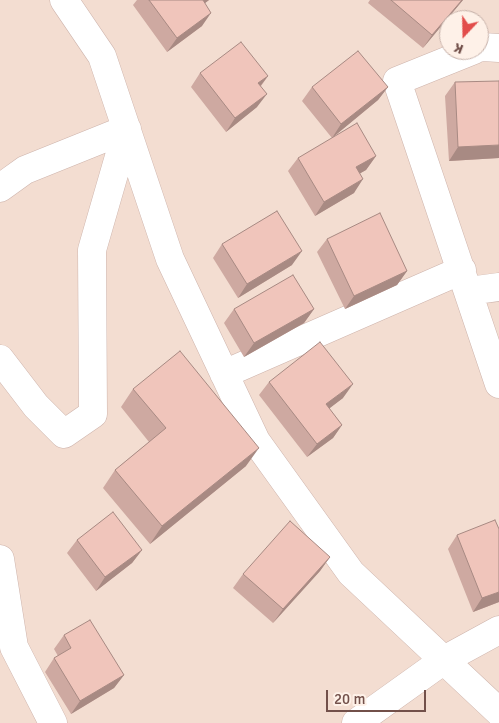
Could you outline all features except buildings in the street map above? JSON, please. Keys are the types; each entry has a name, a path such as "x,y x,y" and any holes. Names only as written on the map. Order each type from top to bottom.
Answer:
{"street":[{"path":"64,0 102,56 170,259 256,441 351,573 499,712"},
{"path":"449,60 397,81 499,384"},
{"path":"0,188 25,170 127,129"},
{"path":"0,359 36,406 64,434 93,414 92,250 127,129"},
{"path":"224,374 465,281 499,287"},
{"path":"0,558 14,647 53,723"},
{"path":"356,723 444,660 499,630"}],"shaded area":[{"path":"0,0 499,0 499,723 0,723"}]}
